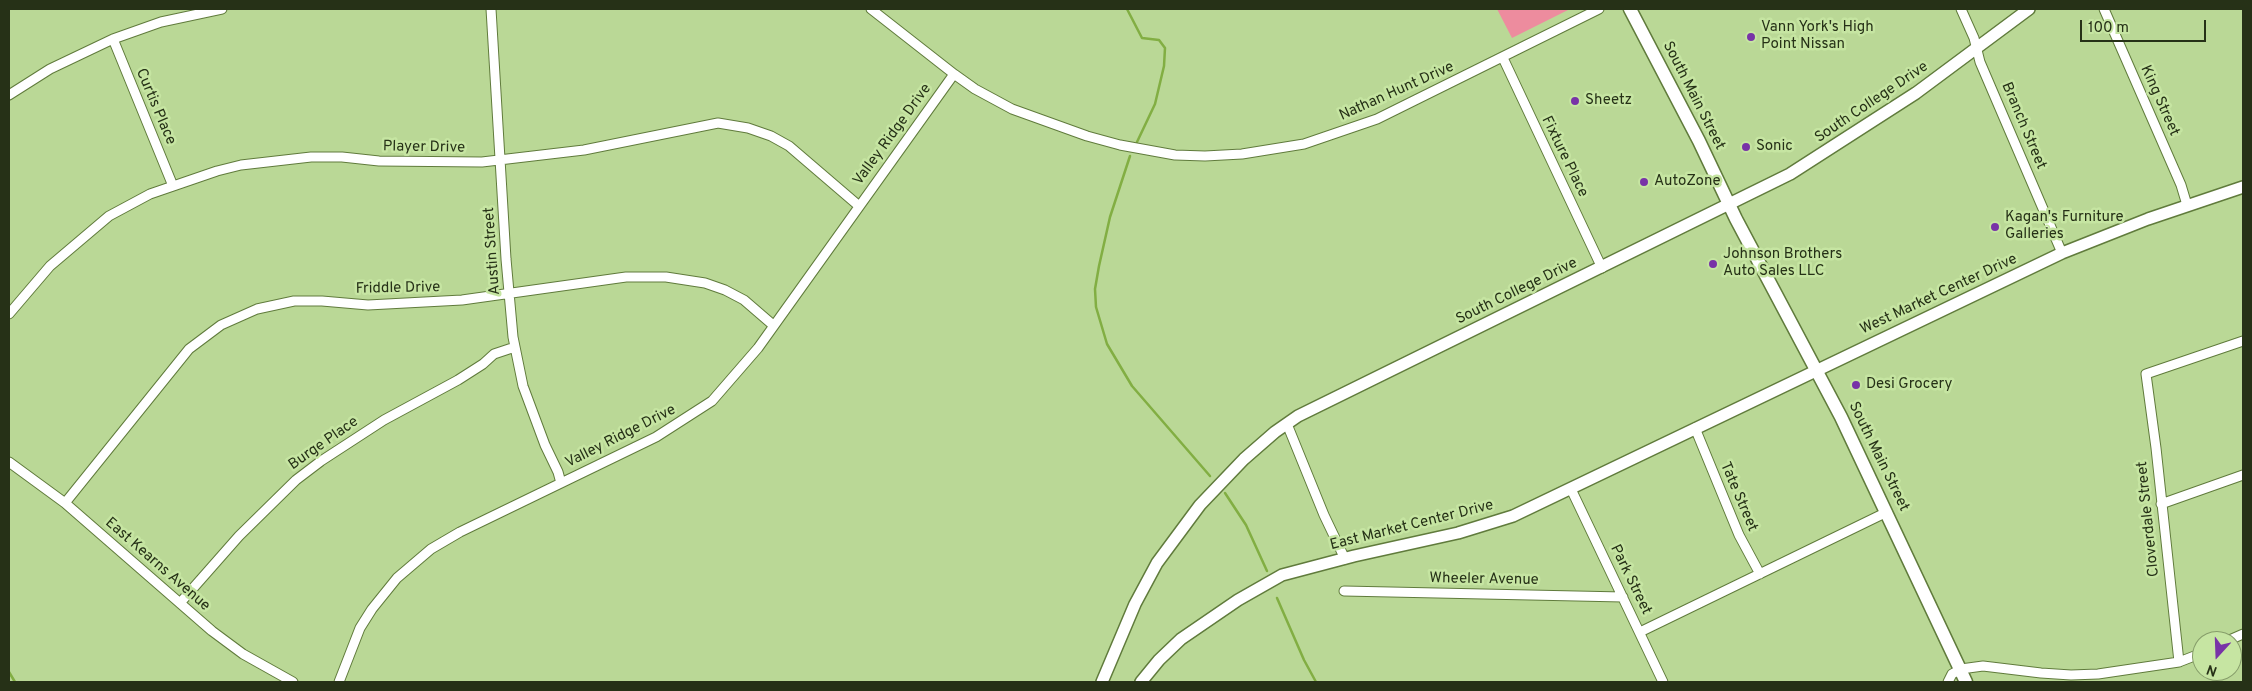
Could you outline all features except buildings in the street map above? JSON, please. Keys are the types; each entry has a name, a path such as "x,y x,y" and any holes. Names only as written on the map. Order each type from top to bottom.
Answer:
{"main road":[{"name":"South Main Street","path":"1630,9 1729,204 1816,369 1887,512 1966,682"},
{"name":"South College Drive","path":"1102,682 1135,604 1157,562 1200,505 1244,459 1275,432 1315,408 1790,174 1852,136 1916,93 2029,9"},
{"name":"West Market Center Drive","path":"1816,369 2062,253 2187,205 2243,187"},
{"name":"East Market Center Drive","path":"1141,682 1158,660 1181,639 1238,600 1282,575 1345,558 1458,533 1513,516 1816,369"}],"street":[{"path":"9,96 50,69 113,39 160,22 222,9"},
{"name":"Austin Street","path":"491,9 500,159 515,347 523,386 561,483"},
{"name":"Nathan Hunt Drive","path":"871,9 975,89 1012,109 1087,136 1169,154 1205,156 1278,150 1323,139 1377,119 1600,9"},
{"name":"Branch Street","path":"1962,9 1977,46 1980,62 2062,253"},
{"name":"King Street","path":"2104,9 2181,185 2187,205"},
{"name":"Curtis Place","path":"113,39 173,186"},
{"name":"Fixture Place","path":"1503,58 1602,268"},
{"name":"Valley Ridge Drive","path":"340,682 360,628 372,609 397,578 431,549 460,532 656,437 712,401 744,367 954,74"},
{"name":"Player Drive","path":"9,314 50,266 109,216 150,194 173,186 241,165 288,159 342,157 379,162 482,162 584,150 718,123 748,128 771,136 789,146 859,206"},
{"name":"Friddle Drive","path":"65,503 190,349 205,336 238,316 257,309 294,301 322,301 368,306 462,300 626,277 666,277 687,279 725,290 744,300 774,325"},
{"name":"Cloverdale Street","path":"2179,662 2146,374 2243,342"},
{"name":"Burge Place","path":"180,603 239,536 296,480 321,460 384,420 458,380 484,364 494,354 515,347"},
{"path":"1287,424 1324,515 1345,558"},
{"name":"Tate Street","path":"1694,428 1739,535 1760,574"},
{"name":"East Kearns Avenue","path":"9,462 65,503 180,603 243,654 293,682"},
{"path":"2161,504 2243,475"},
{"name":"Park Street","path":"1571,489 1663,682"},
{"path":"1640,632 1887,512"},
{"name":"Wheeler Avenue","path":"1344,591 1623,597"},
{"path":"1948,682 1952,674 1961,668 1983,666 2100,678 2179,662 2192,656"}],"shaded area":[{"path":"1497,9 1570,9 1512,38"}],"waterway":[{"path":"1127,9 1142,38 1159,40 1165,48 1164,66 1155,104 1137,142"},
{"path":"1130,156 1110,217 1095,289 1096,307 1107,344 1132,386 1210,476"},
{"path":"1225,493 1246,525 1267,571"},
{"path":"1277,598 1304,660 1316,682"},
{"path":"9,672 15,682"}],"place":[{"name":"Vann York's High Point Nissan","path":"1751,37"},
{"name":"Sheetz","path":"1575,101"},
{"name":"Sonic","path":"1746,147"},
{"name":"AutoZone","path":"1644,182"},
{"name":"Kagan's Furniture Galleries","path":"1995,227"},
{"name":"Johnson Brothers Auto Sales LLC","path":"1713,264"},
{"name":"Desi Grocery","path":"1856,385"}]}
